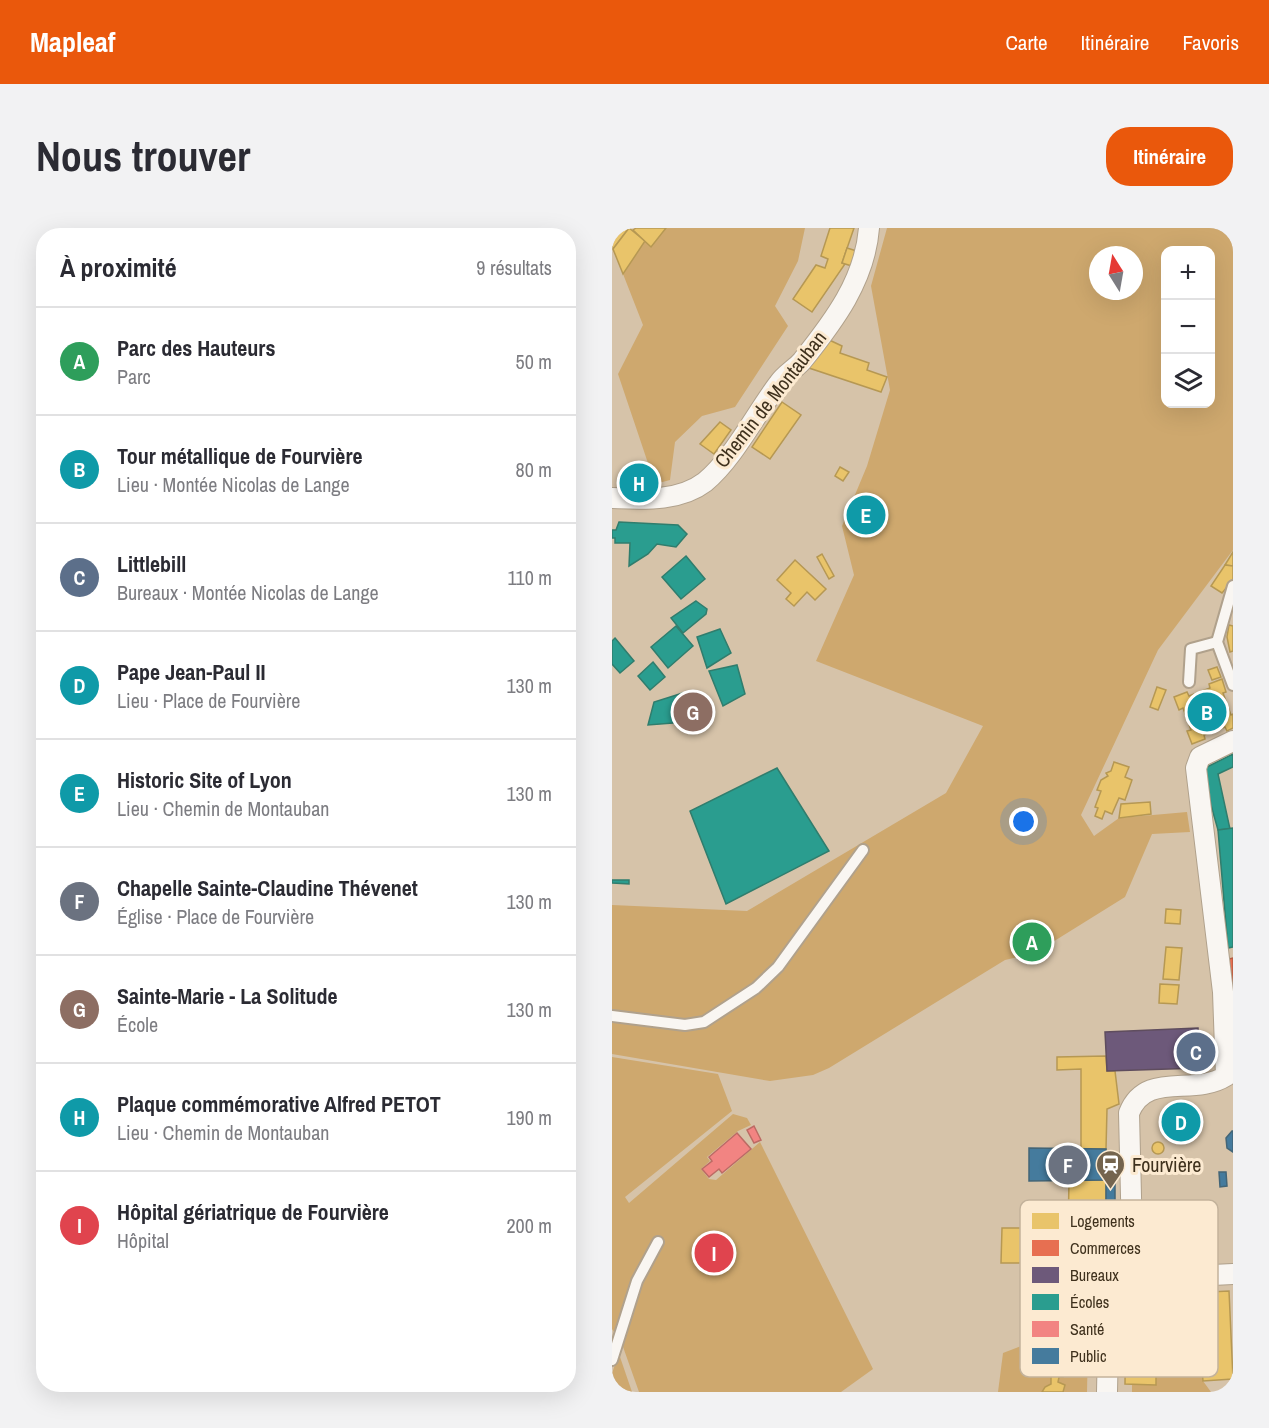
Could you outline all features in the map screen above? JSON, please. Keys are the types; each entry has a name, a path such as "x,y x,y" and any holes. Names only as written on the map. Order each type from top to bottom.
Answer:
{"street":[{"name":"Chemin de Montauban","path":"612,498 662,498 685,492 705,482 722,464 781,380 801,362 854,287 867,247 869,228"},
{"path":"1131,1200 1129,1113 1135,1099 1151,1088 1224,1079 1223,992 1196,768 1200,757 1233,741"},
{"path":"1218,1275 1233,1274"},
{"path":"1107,1377 1107,1392"}],"lane":[{"path":"1233,586 1217,642 1233,685"},
{"path":"1189,682 1191,649 1217,642"},
{"path":"612,1016 685,1025 704,1022 756,988 777,967 863,850"},
{"path":"612,1360 638,1281 658,1242"}],"shaded area":[{"path":"654,228 805,228 798,261 775,306 788,326 735,407 702,416 675,442 670,480 655,484 618,374 643,325 623,274"},
{"path":"887,228 1233,228 1233,550 1158,650 1081,815 1094,836 1119,818 1187,812 1190,832 1152,834 1125,897 1035,953 1005,960 829,1068 813,1075 770,1081 612,1054 612,905 747,911 946,793 983,726 816,661 854,575 842,526 867,466 890,390 871,286"},
{"path":"612,1057 718,1074 732,1111 625,1197 629,1203 733,1114 747,1118 751,1125 738,1131 707,1157 710,1161 701,1169 709,1179 716,1180 760,1142 873,1369 841,1392 639,1392 622,1344 639,1289 664,1241 656,1237 616,1335 612,1329"},
{"path":"1020,1346 1020,1377 1087,1377 1087,1392 998,1392 1003,1353"},
{"path":"619,1354 632,1392 612,1392 612,1373"},
{"path":"1156,1377 1203,1377 1211,1392 1132,1392 1132,1384 1156,1384"}],"building: Logements":[{"path":"612,228 629,228 613,249 612,246"},
{"path":"629,228 645,241 623,274 613,249"},
{"path":"636,228 666,228 651,247 633,230"},
{"path":"830,228 854,228 842,263 845,264 812,312 793,299 816,265 825,268 828,259 821,256"},
{"path":"847,248 860,252 855,267 842,263"},
{"path":"825,338 842,346 840,353 869,363 867,370 887,377 881,392 806,367"},
{"path":"782,402 801,415 770,459 752,447"},
{"path":"720,422 731,430 714,454 700,444"},
{"path":"840,467 849,472 843,481 835,476"},
{"path":"1233,552 1233,566 1225,565"},
{"path":"822,554 834,576 829,579 817,557"},
{"path":"795,560 826,589 815,600 807,592 794,606 786,599 791,593 777,580"},
{"path":"1225,565 1233,566 1233,580 1222,593 1211,586"},
{"path":"1229,625 1233,626 1233,651 1230,652 1227,637"},
{"path":"1217,667 1221,677 1212,680 1208,670"},
{"path":"1222,679 1226,692 1223,693 1231,715 1233,714 1233,728 1227,731 1225,727 1204,735 1205,739 1192,744 1187,731 1191,730 1183,708 1179,710 1174,697 1187,692 1189,696 1210,688 1209,684"},
{"path":"1157,687 1166,690 1158,710 1150,707"},
{"path":"1114,762 1129,767 1125,777 1132,780 1125,800 1119,798 1112,814 1105,811 1102,819 1095,816 1098,808 1095,807 1101,791 1097,790 1101,780 1108,776 1106,773 1111,771"},
{"path":"1150,802 1151,814 1119,818 1121,804"},
{"path":"1166,909 1181,910 1180,924 1165,923"},
{"path":"1166,947 1182,948 1179,980 1163,979"},
{"path":"1160,984 1179,985 1177,1004 1159,1003"},
{"path":"1106,1056 1107,1071 1115,1071 1119,1104 1107,1109 1106,1149 1081,1149 1081,1069 1057,1070 1057,1057"},
{"path":"1160,1142 1164,1148 1160,1154 1156,1154 1152,1146"},
{"path":"1106,1180 1106,1200 1069,1200 1069,1181"},
{"path":"1002,1228 1020,1228 1020,1263 1001,1263"},
{"path":"1229,1291 1233,1379 1203,1381 1203,1377 1218,1377 1218,1292"},
{"path":"1051,1377 1059,1377 1058,1382 1065,1385 1063,1392 1042,1392 1051,1384"},
{"path":"1125,1377 1156,1377 1156,1385 1125,1384"}],"building: Commerces":[{"path":"1233,958 1233,982 1232,982 1229,959"}],"building: Bureaux":[{"path":"1198,1028 1200,1068 1107,1071 1105,1032"}],"building: Écoles":[{"path":"619,522 678,525 687,534 676,547 657,544 648,554 629,566 630,543 615,543 615,538 612,538 612,530 616,530"},
{"path":"686,556 705,579 681,599 662,577"},
{"path":"696,601 707,609 706,614 683,633 671,618"},
{"path":"676,626 693,646 668,668 651,647"},
{"path":"720,629 731,653 707,668 697,637"},
{"path":"615,638 634,661 620,673 612,664 612,641"},
{"path":"653,662 665,677 650,690 638,676"},
{"path":"737,665 745,694 723,706 709,671"},
{"path":"683,693 694,716 673,723 648,725 654,702"},
{"path":"1233,754 1233,767 1218,774 1230,829 1218,830 1205,768"},
{"path":"777,768 829,851 726,904 690,811"},
{"path":"1233,828 1233,947 1228,948 1218,830"},
{"path":"612,880 629,880 629,884 612,883"}],"building: Santé":[{"path":"754,1126 761,1140 754,1143 747,1130"},
{"path":"737,1133 751,1149 722,1173 719,1169 709,1177 702,1169 712,1161 709,1157"}],"building: Public":[{"path":"1232,1131 1233,1152 1227,1148 1226,1138"},
{"path":"1029,1148 1106,1149 1106,1180 1029,1181"},
{"path":"1106,1170 1115,1170 1115,1200 1106,1200"},
{"path":"1219,1172 1226,1172 1227,1186 1220,1187"}],"place":[{"name":"Plaque commémorative Alfred PETOT","path":"639,483"},
{"name":"Historic Site of Lyon","path":"866,515"},
{"name":"Sainte-Marie - La Solitude","path":"693,712"},
{"name":"Tour métallique de Fourvière","path":"1207,712"},
{"name":"Parc des Hauteurs","path":"1032,942"},
{"name":"Littlebill","path":"1196,1052"},
{"name":"Pape Jean-Paul II","path":"1181,1122"},
{"name":"Chapelle Sainte-Claudine Thévenet","path":"1068,1165"},
{"name":"Fourvière","path":"1111,1190"},
{"name":"Hôpital gériatrique de Fourvière","path":"714,1253"}]}
